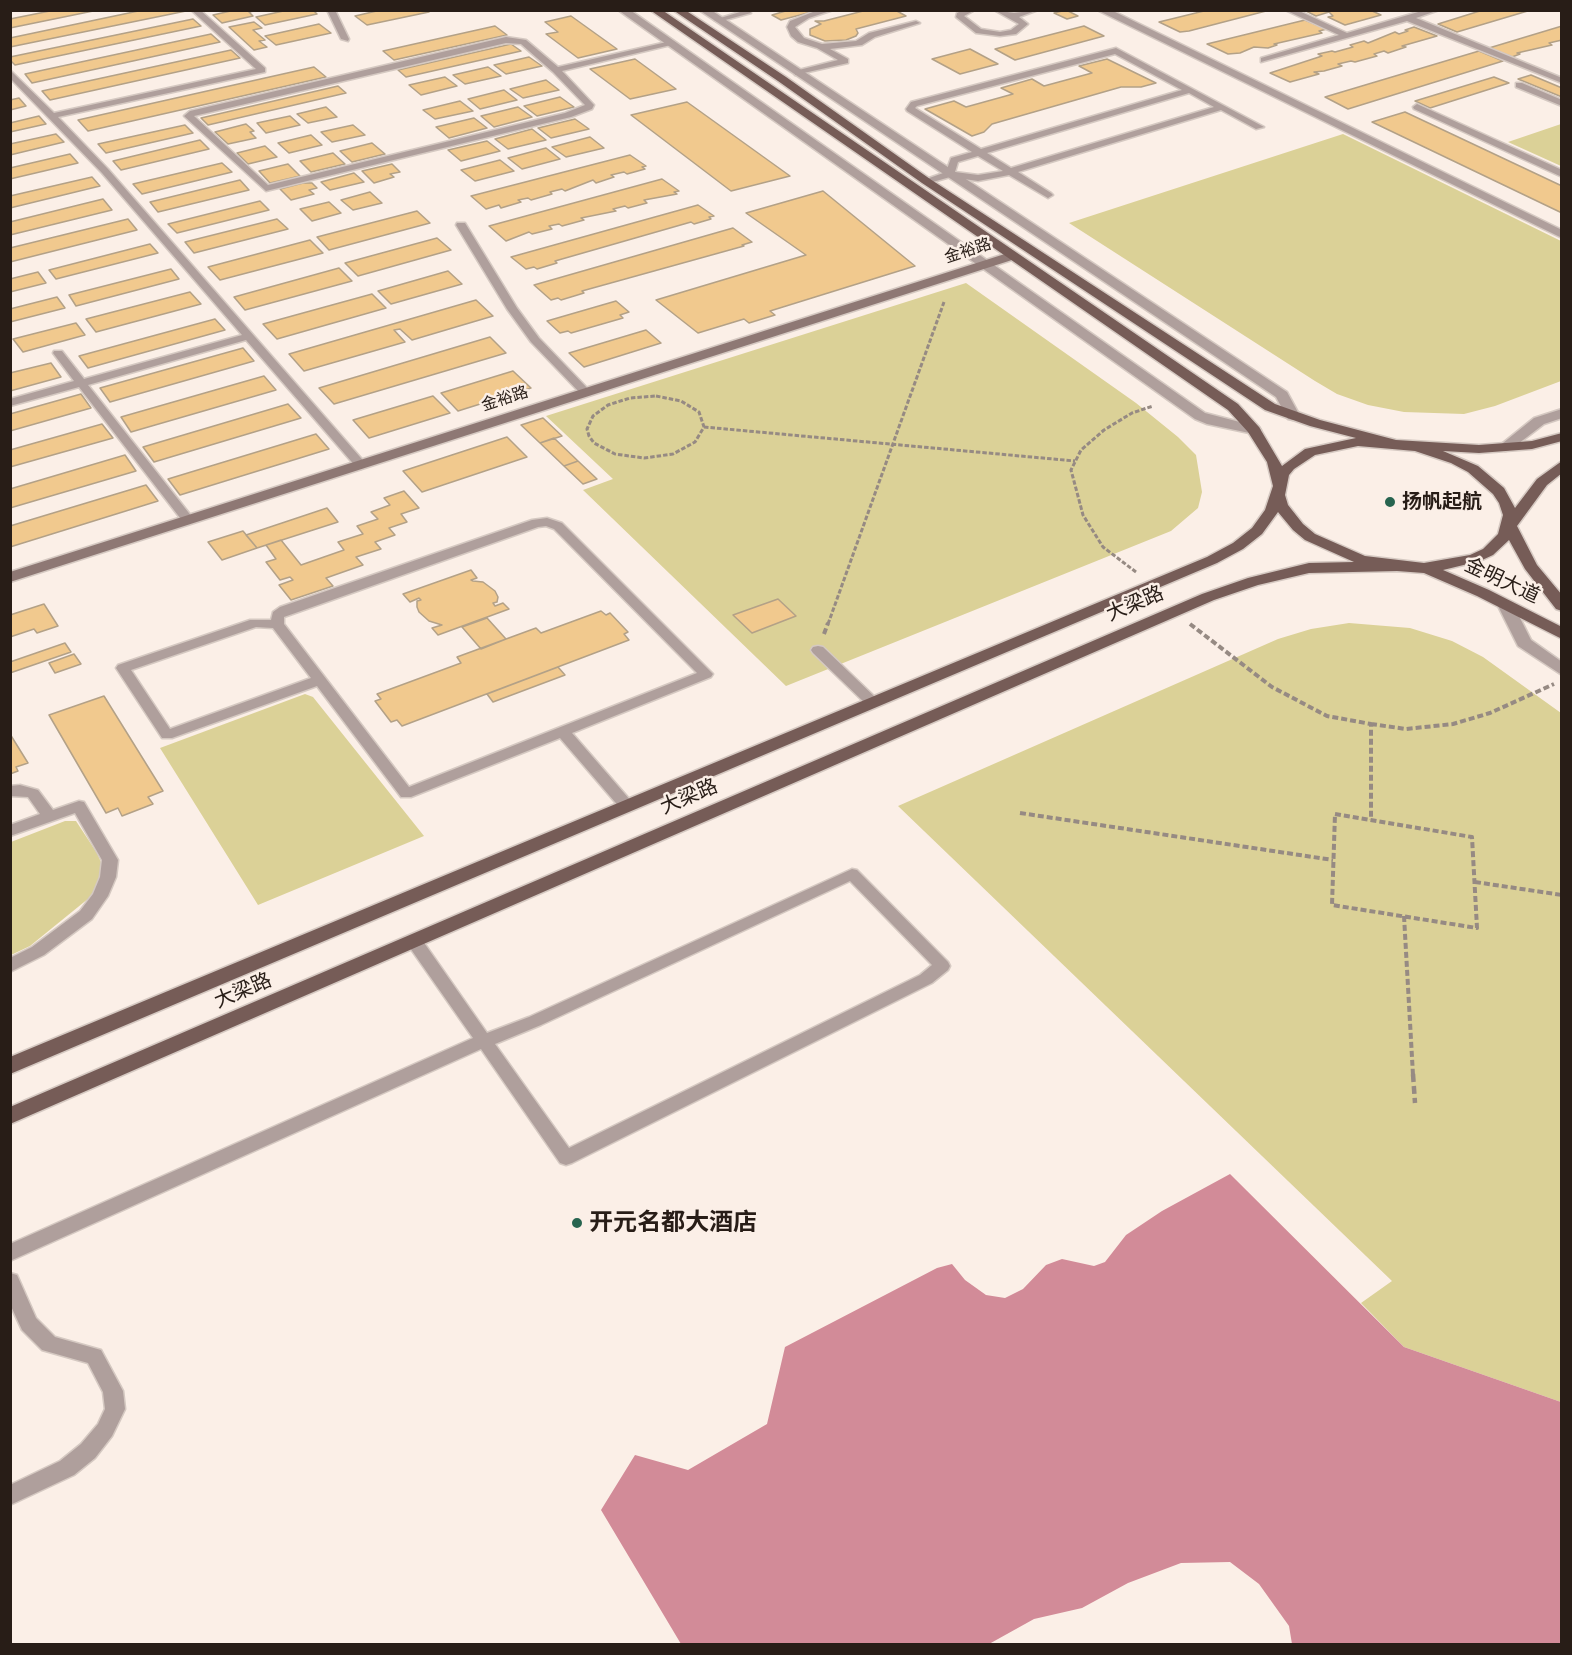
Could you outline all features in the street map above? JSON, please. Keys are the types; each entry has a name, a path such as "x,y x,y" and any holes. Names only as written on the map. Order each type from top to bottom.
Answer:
{"main road":[{"path":"655,10 1233,407 1254,430 1274,462 1278,490 1288,516 1310,537 1343,554 1398,566 1424,567 1460,563 1481,555 1498,544 1542,482 1562,465"},
{"path":"678,10 782,79 926,181 1252,397 1293,416 1396,444 1446,448 1504,447 1532,445 1562,437"},
{"name":"大梁路","path":"10,1066 1153,585 1238,546 1257,531 1272,510 1289,466 1310,452 1349,443 1396,444"},
{"name":"金明大道","path":"1396,444 1417,447 1456,460 1487,480 1506,503 1510,515 1509,526 1543,585 1562,606"},
{"name":"大梁路","path":"10,1116 1208,597 1279,574 1309,568 1398,566"},
{"name":"金明大道","path":"1424,567 1505,604 1562,634"}],"street":[{"path":"622,10 1200,416 1212,421 1254,430"},
{"path":"704,10 1282,394 1293,416"},
{"path":"1102,10 1562,235"},
{"name":"金裕路","path":"10,577 1011,256"},
{"path":"1504,447 1539,422 1562,413"},
{"path":"1543,585 1562,592"},
{"path":"1505,604 1524,643 1562,670"}],"lane":[{"path":"52,116 262,70 195,10"},
{"path":"331,10 345,39"},
{"path":"718,20 747,13 742,10"},
{"path":"798,73 844,61 820,46 801,40 794,34 793,22 829,10"},
{"path":"971,10 960,15 960,18 979,31 1013,32 1024,24 1013,16 998,10"},
{"path":"1013,16 1034,10"},
{"path":"1289,10 1347,36"},
{"path":"1264,60 1435,10"},
{"path":"1408,18 1562,81"},
{"path":"820,46 844,46 859,43 884,30 916,22"},
{"path":"506,40 523,42 556,70 590,105 589,107 568,115 266,188 189,117 190,114 506,40"},
{"path":"556,70 670,44"},
{"path":"1048,195 910,109 914,104 1110,50 1120,53 1259,127"},
{"path":"10,72 105,171 361,465"},
{"path":"1519,85 1562,104"},
{"path":"950,174 954,160 1191,90"},
{"path":"1417,107 1562,174"},
{"path":"926,181 950,174 978,178 1009,171 1223,108"},
{"path":"460,225 512,309 535,340 585,393"},
{"path":"10,404 249,336"},
{"path":"58,353 188,520"},
{"path":"547,522 558,526 706,674 406,794 319,680 277,624 278,615 285,610 547,522"},
{"path":"277,624 255,622 123,668 166,735 319,680"},
{"path":"818,650 872,702"},
{"path":"562,731 626,805"},
{"path":"10,790 33,794 50,817"},
{"path":"10,831 79,806 110,860 108,877 100,896 86,915 38,951 10,966"},
{"path":"10,1253 484,1041 535,1022 852,874 942,966 926,979 566,1158 484,1041 414,941"},
{"path":"10,1281 29,1324 49,1344 94,1356 113,1391 115,1409 105,1430 88,1450 67,1468 10,1496"}],"path":[{"path":"818,650 944,302"},
{"path":"642,396 669,398 691,406 699,412 704,427 701,435 685,449 659,457 644,458 615,454 603,449 594,443 587,429 592,416 608,405 642,396"},
{"path":"1153,585 1103,547 1083,515 1071,470 1081,450 1104,430 1132,413 1174,398"},
{"path":"704,427 1075,461"},
{"path":"1174,612 1272,687 1327,716 1371,724 1406,729 1453,724 1490,713 1562,681"},
{"path":"1371,724 1371,820"},
{"path":"1020,813 1333,860"},
{"path":"1335,814 1472,837 1477,928 1332,904 1333,860 1335,814"},
{"path":"1474,882 1562,895"},
{"path":"1404,916 1415,1103"}],"shaded area":[{"path":"1561,124 1561,166 1508,142"},
{"path":"1343,134 1561,241 1561,381 1495,406 1464,414 1404,412 1368,405 1337,394 1315,381 1069,223"},
{"path":"966,283 1136,403 1178,437 1196,455 1202,492 1198,508 1171,531 786,686 583,490 613,479 546,416"},
{"path":"1349,623 1410,628 1452,641 1483,657 1561,713 1561,1402 1404,1347 1361,1303 1392,1281 898,806 1278,639 1311,629"},
{"path":"305,694 313,697 424,836 258,905 160,748"},
{"path":"65,821 76,821 97,853 104,869 94,894 30,946 11,955 11,842"},
{"path":"1230,1174 1404,1347 1561,1402 1561,1644 1292,1644 1289,1626 1259,1584 1230,1562 1181,1563 1128,1583 1082,1608 1034,1619 989,1644 681,1644 601,1510 635,1455 688,1470 767,1424 785,1347 937,1268 952,1264 965,1280 986,1295 1005,1298 1023,1289 1046,1265 1062,1259 1094,1266 1105,1262 1126,1235 1162,1211"}],"building":[{"path":"55,10 98,10 10,28 10,19"},
{"path":"143,10 186,11 10,47 10,38"},
{"path":"235,10 254,11 249,12 253,16 222,23 213,15"},
{"path":"288,10 313,10 317,14 265,25 256,17"},
{"path":"381,10 427,10 429,12 367,25 355,16"},
{"path":"789,10 819,10 781,20 772,15"},
{"path":"867,10 895,10 906,16 856,29 858,33 856,36 846,40 825,41 810,35 810,29 821,24 815,21 824,21"},
{"path":"1066,10 1078,16 1067,19 1054,13"},
{"path":"1208,10 1266,11 1180,32 1159,22"},
{"path":"1304,10 1370,10 1381,15 1345,25 1328,17 1333,16 1329,12 1316,16"},
{"path":"1483,10 1531,10 1457,32 1438,24"},
{"path":"571,16 617,49 578,58 546,34 558,32 545,22"},
{"path":"193,19 201,26 15,65 10,60 10,57"},
{"path":"1305,20 1327,29 1319,31 1322,33 1274,44 1277,45 1268,48 1254,47 1240,53 1228,54 1207,44"},
{"path":"254,22 262,28 253,30 265,40 259,41 267,47 254,50 229,27"},
{"path":"319,24 331,33 276,45 265,36"},
{"path":"495,26 507,35 394,60 383,51"},
{"path":"1084,26 1104,36 1015,60 995,49"},
{"path":"1562,26 1562,40 1549,43 1552,45 1517,53 1520,54 1512,57 1489,48"},
{"path":"1414,27 1437,36 1402,46 1406,47 1388,53 1384,51 1374,54 1377,56 1338,64 1342,66 1314,72 1319,74 1290,82 1270,73 1322,56 1318,54 1353,47 1350,45 1364,41 1368,43 1395,32 1399,34 1408,31 1405,30"},
{"path":"211,34 220,42 32,83 25,74"},
{"path":"511,44 521,51 406,77 398,70"},
{"path":"970,49 998,64 960,74 932,59"},
{"path":"231,50 240,58 50,100 42,91"},
{"path":"1479,51 1503,61 1348,109 1325,97"},
{"path":"529,57 542,66 506,74 494,65"},
{"path":"635,59 676,89 630,99 590,69"},
{"path":"1107,59 1156,83 1141,87 1121,87 992,124 984,132 972,136 925,109 954,101 966,107 1013,94 1001,88 1032,79 1044,86 1092,73 1079,66"},
{"path":"314,67 326,77 88,131 78,120"},
{"path":"488,67 501,76 465,84 453,75"},
{"path":"1531,75 1562,88 1562,97 1518,79"},
{"path":"445,77 457,86 421,95 409,85"},
{"path":"1494,77 1509,83 1430,108 1415,101"},
{"path":"546,80 559,90 523,98 510,89"},
{"path":"338,86 346,93 208,125 201,118"},
{"path":"504,90 517,100 480,109 468,99"},
{"path":"560,97 574,107 537,116 524,106"},
{"path":"19,98 26,106 10,110 10,100"},
{"path":"460,101 473,111 435,119 423,110"},
{"path":"687,102 790,176 731,191 631,115"},
{"path":"326,107 337,117 308,123 297,114"},
{"path":"518,107 532,117 494,127 481,116"},
{"path":"1405,112 1562,186 1562,213 1372,122"},
{"path":"39,116 46,124 10,132 10,123"},
{"path":"290,116 300,125 266,133 257,123"},
{"path":"474,118 487,128 449,138 436,127"},
{"path":"575,119 589,129 551,138 538,128"},
{"path":"246,124 254,131 250,132 256,138 228,144 215,132"},
{"path":"185,125 193,133 106,153 98,144"},
{"path":"353,125 365,135 332,142 321,132"},
{"path":"532,129 546,140 508,149 495,139"},
{"path":"56,134 64,142 10,155 10,144"},
{"path":"311,135 322,145 289,153 278,143"},
{"path":"590,137 604,148 566,157 552,147"},
{"path":"200,140 209,149 121,170 113,161"},
{"path":"487,141 500,151 461,161 448,150"},
{"path":"372,143 385,154 352,162 340,151"},
{"path":"265,146 277,157 248,164 237,153"},
{"path":"546,148 560,159 522,169 508,158"},
{"path":"333,153 345,164 311,172 300,161"},
{"path":"70,154 78,163 10,179 10,168"},
{"path":"630,155 646,166 642,167 645,169 611,175 614,177 596,183 593,180 565,191 562,189 550,192 552,194 531,200 528,198 518,200 521,202 501,208 499,205 486,209 471,196"},
{"path":"500,160 514,171 475,181 461,170"},
{"path":"222,163 232,172 142,194 133,184"},
{"path":"288,164 300,176 270,183 259,171"},
{"path":"392,164 400,172 390,174 394,177 374,183 362,171"},
{"path":"354,173 364,182 330,190 321,182"},
{"path":"92,177 100,186 10,208 10,196"},
{"path":"662,179 679,191 674,192 677,194 644,200 647,203 613,209 616,211 581,218 584,220 562,226 559,224 549,226 552,229 532,234 529,232 506,241 489,226"},
{"path":"240,180 249,190 158,212 150,202"},
{"path":"312,183 317,188 309,190 314,194 291,200 280,189"},
{"path":"823,191 915,266 770,311 775,315 749,323 744,319 698,333 656,300 806,255 746,213"},
{"path":"370,192 382,203 353,210 341,200"},
{"path":"103,199 112,210 10,235 10,222"},
{"path":"260,201 269,210 177,233 168,224"},
{"path":"329,202 341,213 312,221 300,209"},
{"path":"698,205 714,216 694,224 691,222 555,261 557,263 537,269 534,267 526,269 511,257"},
{"path":"417,211 430,223 329,250 317,237"},
{"path":"128,219 137,230 10,262 10,248"},
{"path":"277,219 288,229 194,253 185,242"},
{"path":"733,228 752,242 582,291 584,293 561,300 558,298 551,300 534,285"},
{"path":"437,238 451,250 358,276 345,263"},
{"path":"310,240 323,253 220,280 208,267"},
{"path":"150,244 158,253 56,279 49,270"},
{"path":"339,268 352,281 245,310 234,297"},
{"path":"171,269 179,279 76,306 69,295"},
{"path":"448,271 462,284 391,304 378,291"},
{"path":"38,272 46,283 10,292 10,279"},
{"path":"190,292 201,304 96,332 86,319"},
{"path":"372,294 386,308 277,339 263,324"},
{"path":"57,297 65,308 10,322 10,309"},
{"path":"476,300 493,316 412,340 400,329 394,330 405,342 304,371 289,354"},
{"path":"616,301 629,312 620,315 623,318 571,333 568,331 560,333 547,321"},
{"path":"215,319 225,330 88,368 79,356"},
{"path":"76,323 85,335 23,352 13,339"},
{"path":"646,330 661,343 584,367 569,353"},
{"path":"490,337 506,353 334,404 319,388"},
{"path":"243,348 254,361 110,402 100,388"},
{"path":"51,363 61,377 10,391 10,373"},
{"path":"513,371 531,388 458,411 441,393"},
{"path":"264,376 276,390 131,432 121,417"},
{"path":"81,394 91,408 10,431 10,414"},
{"path":"433,396 450,413 369,438 353,420"},
{"path":"288,404 301,418 154,462 143,447"},
{"path":"543,418 562,436 540,443 521,425"},
{"path":"102,424 113,438 10,467 10,450"},
{"path":"316,434 329,449 180,495 168,479"},
{"path":"507,437 527,457 422,492 403,471"},
{"path":"554,438 578,461 564,466 540,443"},
{"path":"125,455 136,471 10,508 10,489"},
{"path":"578,461 597,479 583,484 564,466"},
{"path":"146,485 158,501 10,547 10,526"},
{"path":"404,491 419,508 401,514 407,522 389,528 395,535 375,542 381,549 356,557 363,565 326,578 333,586 291,600 279,585 293,580 290,577 280,580 266,562 276,559 266,545 281,540 301,565 344,550 338,542 363,534 357,526 378,519 371,512 390,505 384,498"},
{"path":"327,508 338,522 257,548 246,535"},
{"path":"243,531 257,548 222,560 208,542"},
{"path":"471,570 477,578 471,580 483,582 495,591 498,597 497,602 493,603 495,606 503,603 509,609 438,635 432,628 442,625 429,621 419,612 417,601 421,600 419,598 410,602 403,594"},
{"path":"778,599 796,616 752,633 733,615"},
{"path":"44,604 58,626 37,633 34,629 10,637 10,615"},
{"path":"601,611 606,615 610,613 628,632 624,634 629,640 402,726 397,720 391,722 375,701 381,699 377,694 461,663 457,657 536,628 541,633"},
{"path":"487,618 506,639 481,649 462,627"},
{"path":"65,643 71,652 10,673 10,662"},
{"path":"74,654 81,664 55,673 49,663"},
{"path":"558,667 565,675 493,702 487,694"},
{"path":"104,696 163,791 148,797 153,804 122,816 118,808 106,813 49,715"},
{"path":"10,734 28,763 16,767 18,771 10,774"}],"place":[{"name":"扬帆起航","path":"1390,502"},
{"name":"开元名都大酒店","path":"577,1223"}]}
